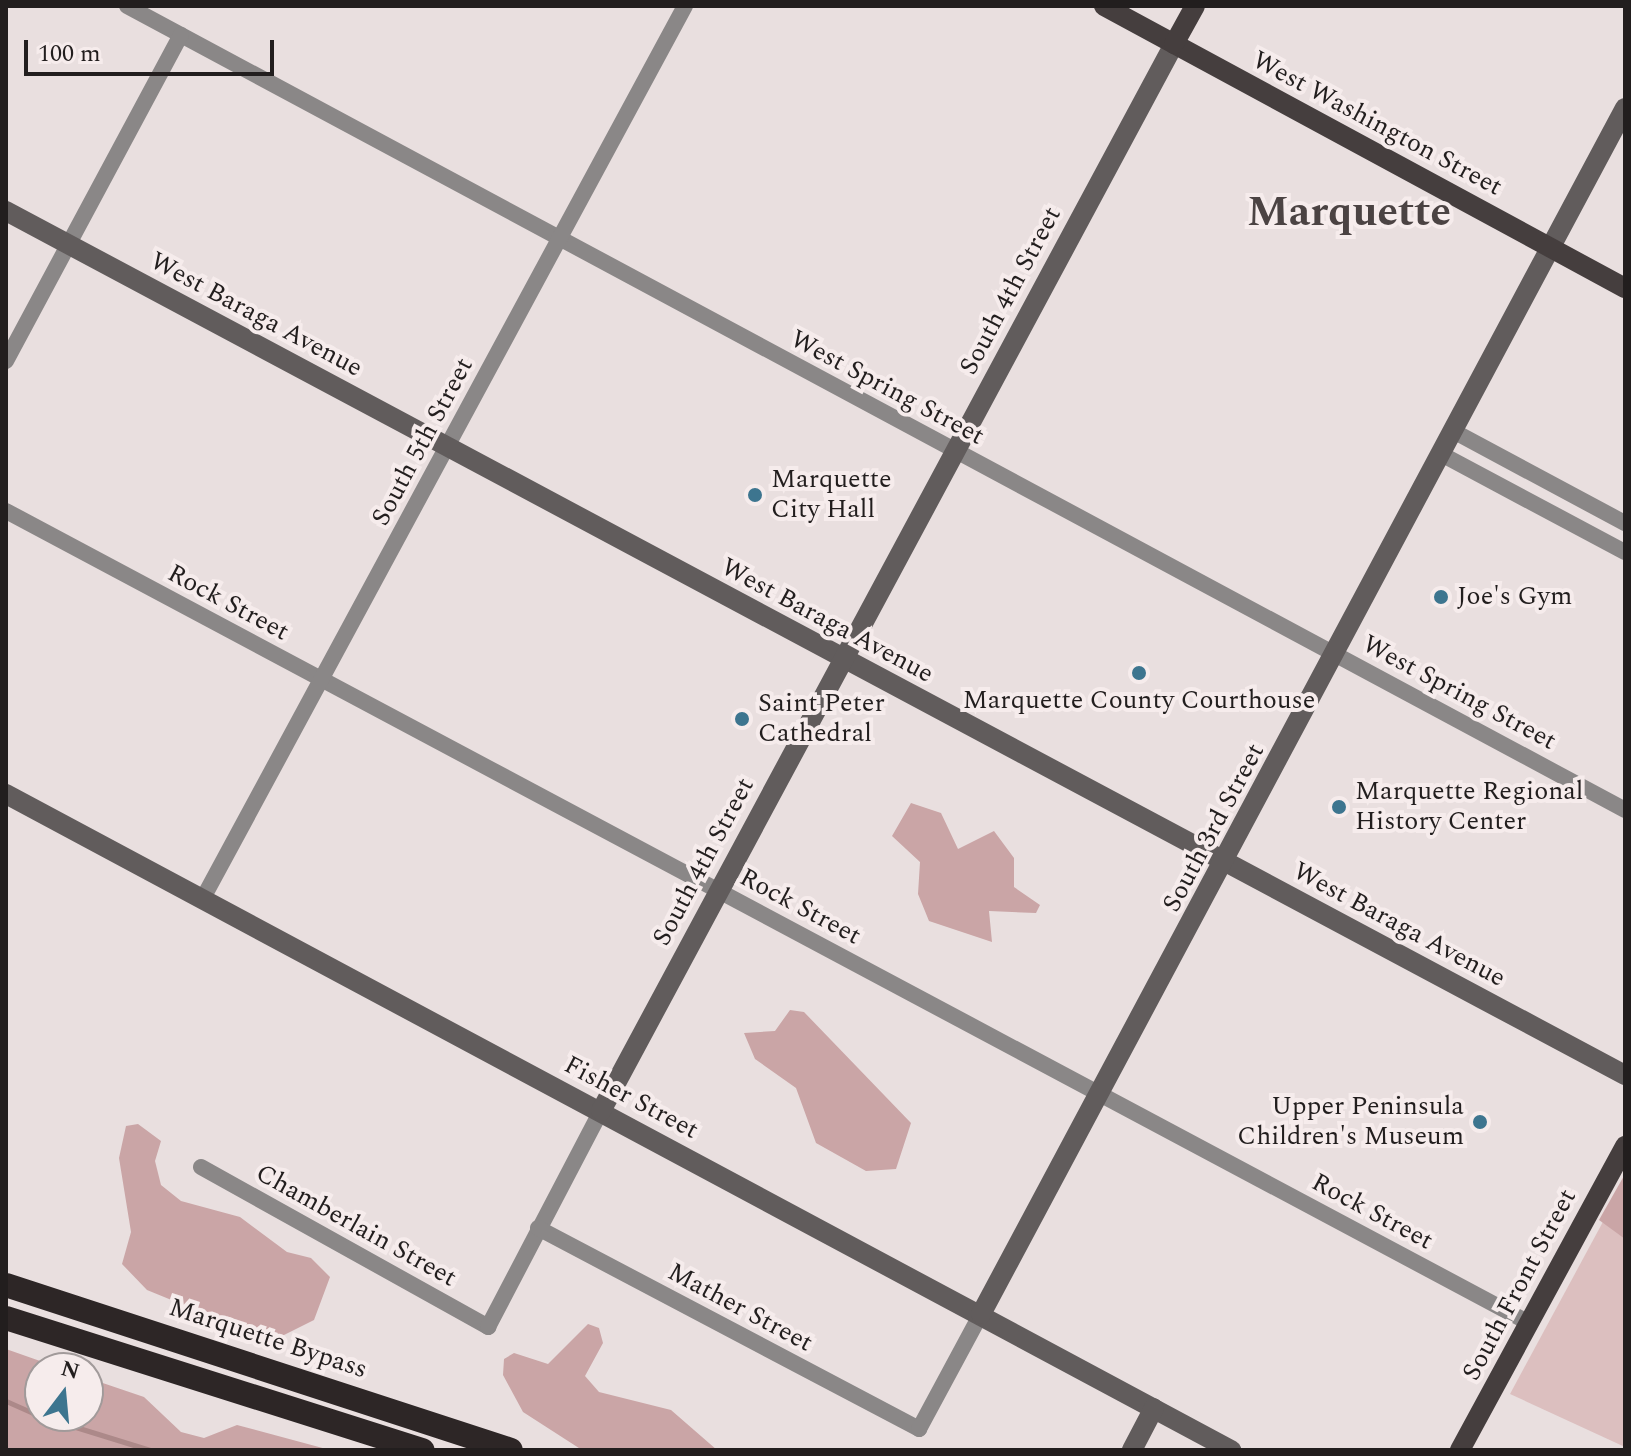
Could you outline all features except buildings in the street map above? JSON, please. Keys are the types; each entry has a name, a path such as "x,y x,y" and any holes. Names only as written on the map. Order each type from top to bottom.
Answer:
{"highway":[{"name":"Marquette Bypass","path":"6,1285 511,1450"},
{"path":"6,1318 423,1450"}],"main road":[{"name":"West Washington Street","path":"1104,6 1625,288"},
{"path":"1174,44 1195,6"},
{"name":"South Front Street","path":"1460,1450 1625,1146"}],"street":[{"name":"West Spring Street","path":"127,6 1625,810"},
{"name":"South 5th Street","path":"202,900 685,6"},
{"path":"6,361 181,35"},
{"name":"South 4th Street","path":"488,1327 842,659 1174,44"},
{"name":"South 3rd Street","path":"919,1429 1337,655 1625,108"},
{"name":"West Baraga Avenue","path":"6,211 1625,1075"},
{"path":"1455,432 1625,523"},
{"path":"1443,455 1625,552"},
{"name":"Rock Street","path":"6,511 1529,1323"},
{"name":"Fisher Street","path":"6,794 1231,1450"},
{"name":"Chamberlain Street","path":"201,1167 488,1327"},
{"name":"Mather Street","path":"538,1228 919,1429"},
{"path":"1132,1450 1154,1408"}],"shaded area":[{"path":"911,803 941,813 958,849 994,831 1014,858 1014,887 1040,905 1036,913 989,911 992,942 929,921 918,894 920,862 892,836"},
{"path":"790,1010 804,1012 911,1123 896,1169 866,1171 816,1143 796,1088 755,1059 744,1033 775,1031"},
{"path":"138,1124 161,1141 155,1161 161,1185 181,1201 240,1217 287,1252 311,1258 330,1277 314,1320 282,1336 235,1326 147,1290 122,1264 131,1232 119,1158 126,1126"},
{"path":"1625,1174 1625,1239 1599,1220"},
{"path":"1625,1181 1625,1447 1510,1394"},
{"path":"588,1324 599,1328 603,1343 585,1376 599,1392 671,1410 717,1450 582,1450 523,1412 503,1375 504,1359 514,1353 548,1364"},
{"path":"6,1349 24,1355 24,1432 104,1432 104,1383 144,1397 181,1432 204,1438 237,1425 330,1450 6,1450"}],"waterway":[{"path":"6,1401 24,1409"},
{"path":"92,1432 150,1450"}],"place":[{"name":"Marquette City Hall","path":"755,495"},
{"name":"Joe's Gym","path":"1441,597"},
{"name":"Marquette County Courthouse","path":"1139,673"},
{"name":"Saint Peter Cathedral","path":"742,719"},
{"name":"Marquette Regional History Center","path":"1339,807"},
{"name":"Upper Peninsula Children's Museum","path":"1480,1122"}],"district":[{"name":"Marquette","path":"1349,213"}]}
